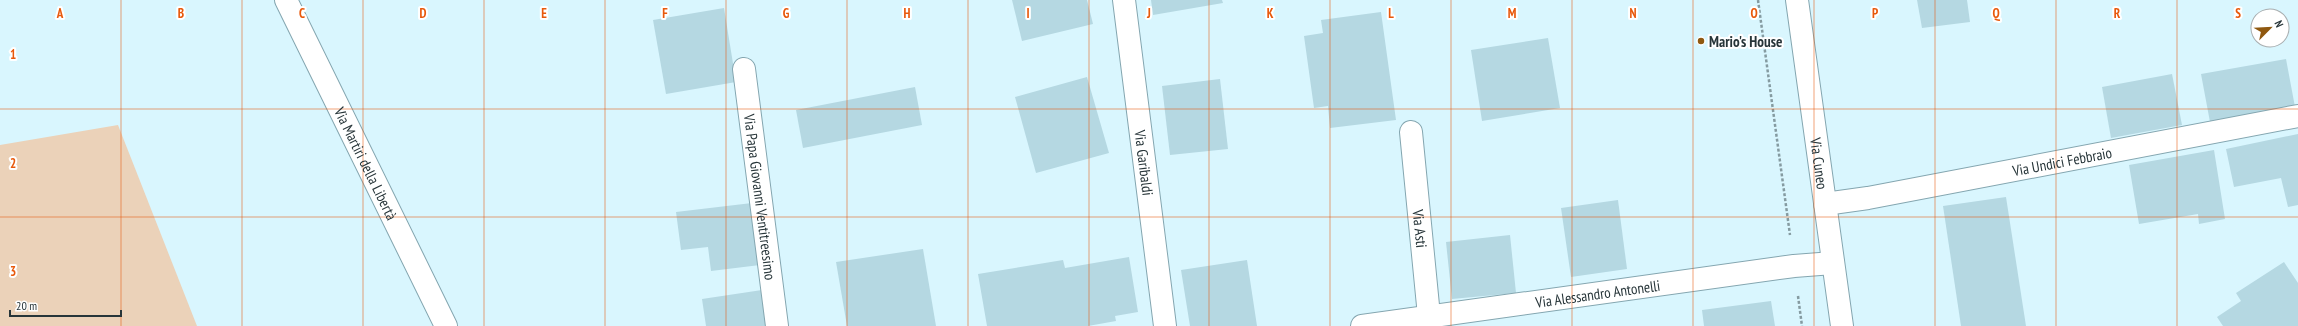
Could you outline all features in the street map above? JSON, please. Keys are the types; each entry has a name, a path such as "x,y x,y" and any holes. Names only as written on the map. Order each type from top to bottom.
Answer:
{"street":[{"name":"Via Martiri della Libertà","path":"286,0 446,326"},
{"name":"Via Garibaldi","path":"1124,0 1165,326"},
{"name":"Via Cuneo","path":"1796,0 1842,326"},
{"name":"Via Papa Giovanni Ventitreesimo","path":"744,69 777,326"},
{"name":"Via Undici Febbraio","path":"1825,204 1876,196 2298,116"},
{"name":"Via Asti","path":"1411,132 1430,321"},
{"name":"Via Alessandro Antonelli","path":"1362,326 1430,321 1794,266 1833,263"}],"path":[{"path":"1758,0 1802,326"}],"shaded area":[{"path":"118,125 197,326 0,326 0,145"}],"building":[{"path":"1012,0 1087,0 1093,24 1022,41"},
{"path":"1151,0 1222,0 1223,3 1153,15"},
{"path":"1917,0 1967,0 1970,22 1922,28"},
{"path":"724,8 736,82 666,94 653,20"},
{"path":"1381,12 1396,120 1330,128 1328,106 1314,108 1304,36 1323,33 1321,20"},
{"path":"1548,38 1560,108 1482,121 1471,50"},
{"path":"2286,59 2295,107 2210,122 2201,74"},
{"path":"2172,74 2182,125 2111,138 2102,87"},
{"path":"1087,77 1109,153 1036,173 1015,97"},
{"path":"1220,79 1228,149 1170,155 1162,86"},
{"path":"915,87 922,125 803,148 796,110"},
{"path":"2298,134 2298,205 2288,207 2281,178 2234,187 2226,149"},
{"path":"2214,150 2225,219 2199,224 2198,214 2139,224 2129,165"},
{"path":"2006,197 2026,326 1961,326 1943,206"},
{"path":"1618,200 1627,269 1571,277 1561,208"},
{"path":"752,203 760,265 711,271 708,247 681,250 676,212"},
{"path":"1510,235 1516,293 1452,299 1446,242"},
{"path":"923,249 936,326 847,326 836,262"},
{"path":"1129,257 1138,312 1115,316 1116,321 1088,326 987,326 978,274 1063,260 1065,268"},
{"path":"1247,260 1257,326 1190,326 1181,270"},
{"path":"2284,262 2298,283 2298,326 2223,326 2217,317 2241,301 2236,293"},
{"path":"762,290 768,326 706,326 702,299"},
{"path":"1771,301 1775,326 1704,326 1702,310"}],"place":[{"name":"Mario's House","path":"1701,41"}]}
